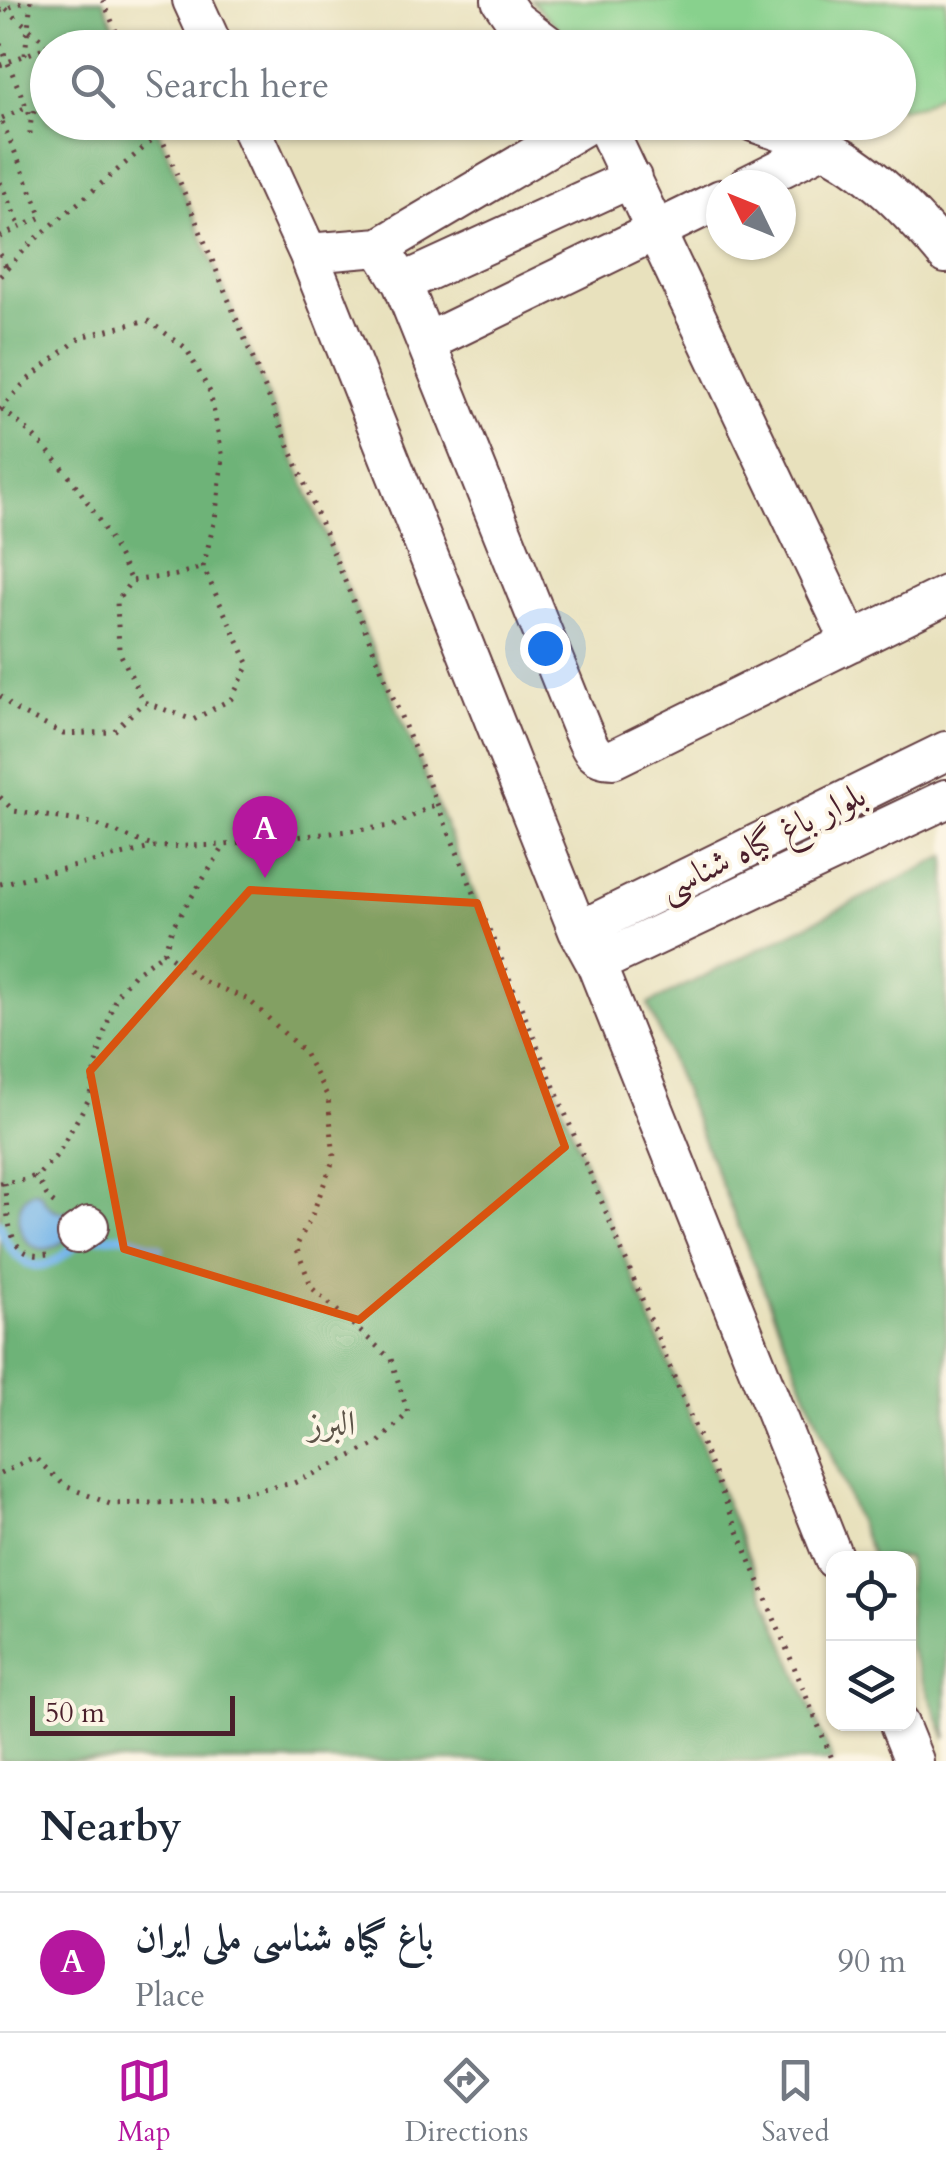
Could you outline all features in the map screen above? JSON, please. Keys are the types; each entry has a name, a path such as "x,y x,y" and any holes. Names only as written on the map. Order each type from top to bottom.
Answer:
{"street":[{"path":"192,0 206,30"},
{"path":"501,0 515,20 528,30"},
{"path":"256,140 308,252 831,1551"},
{"path":"308,252 380,247 561,140"},
{"path":"613,140 851,642"},
{"path":"804,140 853,165 893,196 946,254"},
{"path":"778,170 824,147"},
{"path":"402,283 632,178"},
{"path":"427,342 706,206"},
{"path":"380,247 402,283 427,342 582,730 602,759 613,759 946,595"},
{"name":"بلوار باغ گیاه شناسی","path":"587,948 946,750"},
{"name":"بلوار باغ گیاه شناسی","path":"587,948 946,799"},
{"path":"902,1731 914,1761"}],"path":[{"path":"3,10 30,0 25,55"},
{"path":"103,0 116,30"},
{"path":"3,10 31,30"},
{"path":"0,44 4,63 30,116"},
{"path":"4,63 30,53"},
{"path":"0,237 42,217 0,119 26,107"},
{"path":"0,276 32,242 153,140"},
{"path":"162,140 833,1761"},
{"path":"0,182 20,227"},
{"path":"0,254 6,269"},
{"path":"131,581 108,533 82,494 40,442 1,410 26,380 80,336 147,320 186,348 210,392 223,458 215,519 203,567 249,664 231,698 192,720 144,702 119,651 117,601 131,581 203,567"},
{"path":"0,696 16,710 63,734 113,732 144,702"},
{"path":"0,798 14,810 92,823 155,847"},
{"path":"0,884 155,847 225,845 393,826 437,804"},
{"path":"83,1230 49,1255 37,1257 24,1252 9,1227 2,1183 40,1174 57,1155 89,1099 116,996 134,974 164,952 173,926 225,845"},
{"path":"0,1474 34,1458 64,1486 110,1504 193,1502 294,1483 377,1444 408,1413 391,1360 312,1288 296,1247 334,1158 328,1097 304,1050 250,1000 203,981 164,952"}],"highlighted area":[{"path":"250,890 477,903 565,1147 359,1320 124,1249 90,1071"}],"green space":[{"name":"البرز","path":"0,0 103,0 116,30 30,30 30,140 162,140 833,1761 0,1761"},
{"path":"531,0 946,0 946,90 916,106 916,30 560,30"},
{"path":"946,856 946,1738 916,1663 916,1551 870,1551 648,1004"}],"water":[{"path":"34,1191 60,1211 87,1209 70,1235 50,1248 38,1248 22,1234 19,1210"}],"waterway":[{"path":"0,1224 11,1249 32,1265 51,1263 77,1244"},
{"path":"95,1238 123,1236 160,1248"}],"place":[{"name":"باغ گیاه‌ شناسی ملی ایران","path":"265,878"}]}
